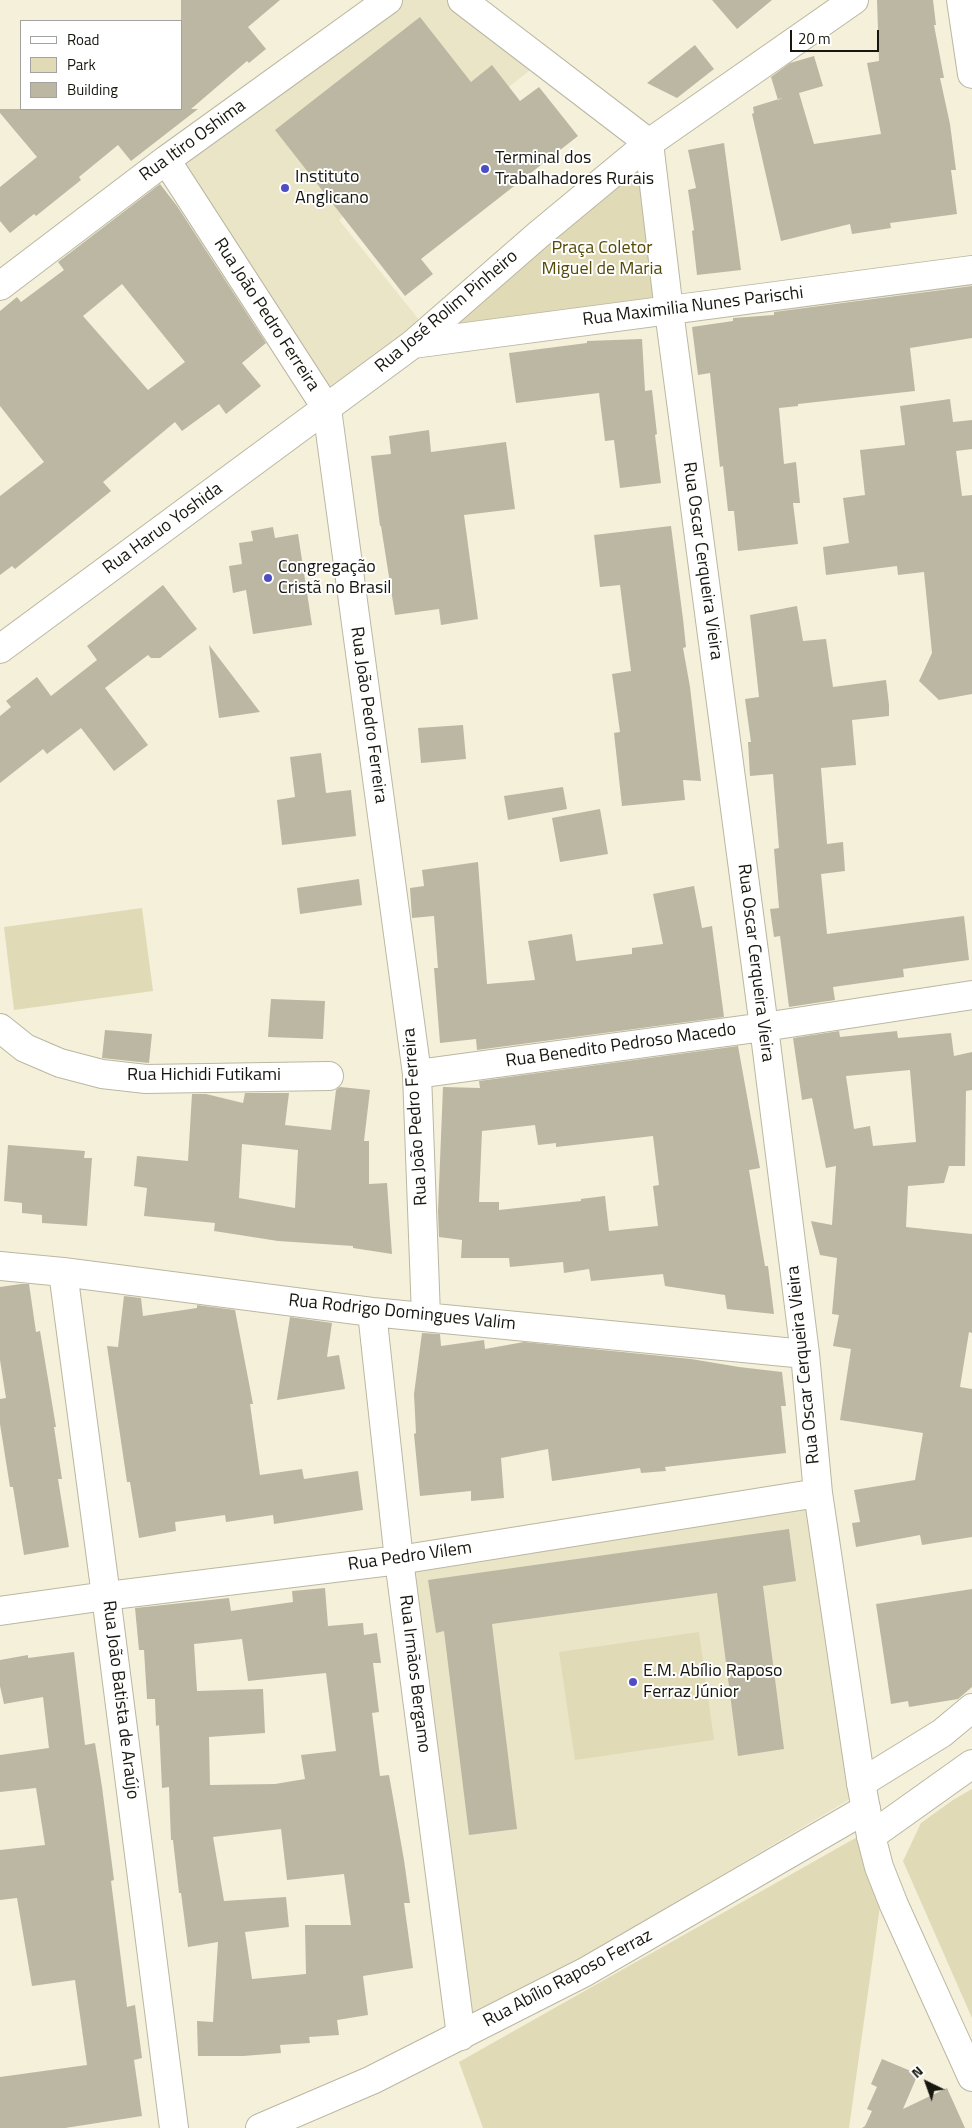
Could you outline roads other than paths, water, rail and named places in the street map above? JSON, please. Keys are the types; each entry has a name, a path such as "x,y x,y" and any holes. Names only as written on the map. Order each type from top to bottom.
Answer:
{"street":[{"name":"Rua Itiro Oshima","path":"0,286 166,160 388,0"},
{"path":"462,0 649,143"},
{"name":"Rua José Rolim Pinheiro","path":"327,409 413,344 538,235 649,143 854,0"},
{"path":"961,0 972,74"},
{"name":"Rua Oscar Cerqueira Vieira","path":"649,143 669,311 764,1027 805,1354 818,1493 861,1783 879,1867 894,1905 972,2077"},
{"name":"Rua João Pedro Ferreira","path":"166,160 327,409 417,1074 426,1316"},
{"name":"Rua Maximilia Nunes Parischi","path":"413,344 972,270"},
{"name":"Rua Haruo Yoshida","path":"0,649 327,409"},
{"name":"Rua Benedito Pedroso Macedo","path":"417,1074 764,1027 972,994"},
{"name":"Rua Hichidi Futikami","path":"0,1028 25,1048 60,1063 102,1074 146,1079 329,1076"},
{"name":"Rua Rodrigo Domingues Valim","path":"0,1266 63,1272 372,1312 805,1354"},
{"name":"Rua João Batista de Araújo","path":"63,1272 174,2128"},
{"name":"Rua Irmãos Bergamo","path":"372,1312 400,1560 461,2036"},
{"name":"Rua Pedro Vilem","path":"0,1611 400,1560 818,1493"},
{"path":"861,1783 942,1733 972,1708"},
{"path":"871,1836 972,1764"},
{"name":"Rua Abílio Raposo Ferraz","path":"260,2128 372,2080 585,1972 866,1809"}],"place":[{"name":"Terminal dos Trabalhadores Rurais","path":"485,169"},
{"name":"Instituto Anglicano","path":"285,188"},
{"name":"Congregação Cristã no Brasil","path":"268,578"},
{"name":"E.M. Abílio Raposo Ferraz Júnior","path":"633,1682"}],"park label":[{"name":"Praça Coletor Miguel de Maria","path":"602,259"}]}
